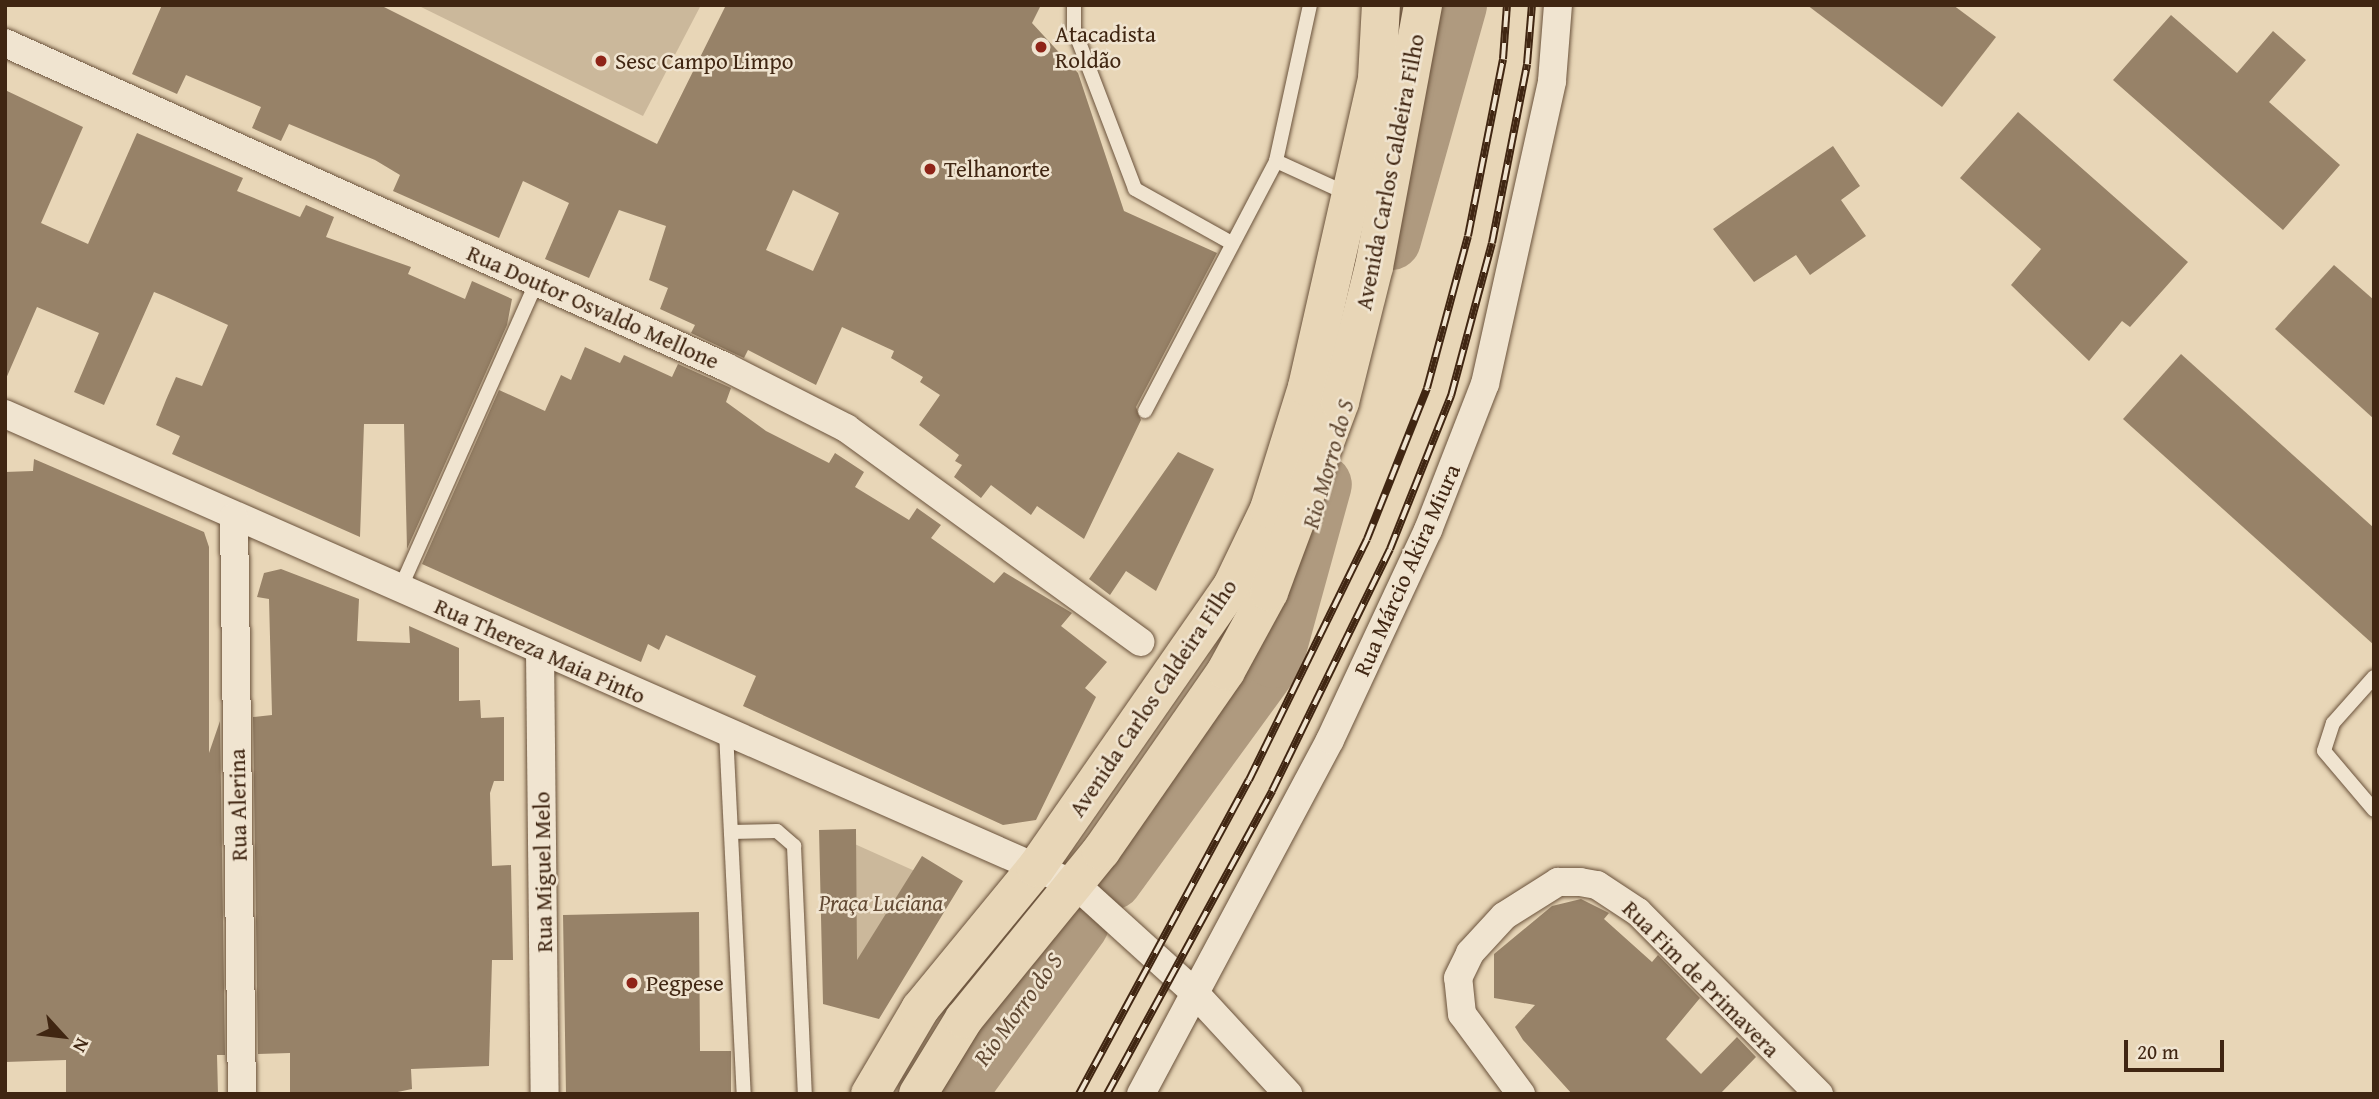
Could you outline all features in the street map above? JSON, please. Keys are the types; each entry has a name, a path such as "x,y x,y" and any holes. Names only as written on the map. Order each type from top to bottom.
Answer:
{"main road":[{"name":"Avenida Carlos Caldeira Filho","path":"918,1094 964,1020 1076,885 1226,671 1269,592 1340,402 1370,201 1381,5"},
{"name":"Avenida Carlos Caldeira Filho","path":"870,1094 920,1009 1036,868 1233,586 1269,509 1370,201 1423,5"}],"street":[{"name":"Rua Márcio Akira Miura","path":"1141,1094 1192,989 1330,740 1428,530 1485,384 1552,81 1558,5"},
{"name":"Rua Doutor Osvaldo Mellone","path":"5,43 537,282 846,428 1141,642"},
{"name":"Rua Thereza Maia Pinto","path":"5,414 1076,885 1192,989 1288,1094"},
{"name":"Rua Alerina","path":"234,517 242,1094"},
{"name":"Rua Miguel Melo","path":"540,650 545,1094"},
{"name":"Rua Fim de Primavera","path":"1521,1094 1462,1014 1458,978 1470,953 1504,916 1558,882 1580,882 1597,885 1638,912 1819,1094"}],"lane":[{"path":"1074,5 1074,29 1135,189 1230,242"},
{"path":"1145,411 1230,242 1276,162 1310,5"},
{"path":"1276,162 1370,201"},
{"path":"400,589 537,282"},
{"path":"2374,677 2333,723 2324,751 2374,810"},
{"path":"726,732 744,1094"},
{"path":"731,832 778,831 794,846 805,1094"}],"green space":[{"name":"Sesc Campo Limpo","path":"417,5 701,5 643,116"},
{"name":"Praça Luciana","path":"839,837 946,885 843,988"}],"building":[{"path":"162,5 380,5 657,144 726,5 1041,5 1032,23 1078,73 1124,211 1217,253 1136,407 1141,420 1084,539 1037,506 1031,515 991,485 981,498 954,477 962,465 955,461 959,455 919,425 940,395 920,382 923,377 891,358 894,351 842,327 816,385 748,350 744,358 691,333 695,325 660,309 668,288 649,280 666,226 619,210 589,278 545,259 569,203 523,181 499,238 393,191 400,175 375,160 289,124 281,141 252,128 261,107 186,75 177,94 132,74","holes":["793,190 839,213 813,271 766,250"]},
{"path":"1807,5 1953,5 1996,37 1942,107"},
{"path":"2171,15 2237,73 2273,31 2306,60 2269,102 2340,165 2283,230 2113,80"},
{"path":"5,90 83,127 41,223 88,244 137,133 243,178 237,191 300,217 306,205 334,217 326,237 411,267 408,274 465,299 472,281 512,299 507,325 407,549 404,424 364,424 360,537 172,454 180,436 156,425 166,400 176,377 202,386 228,325 164,296 154,292 104,405 74,392 99,333 37,307 5,381"},
{"path":"2018,112 2188,262 2130,327 2122,321 2089,361 2011,285 2041,249 1960,178"},
{"path":"1833,146 1860,186 1841,200 1866,236 1810,275 1796,255 1754,282 1713,229"},
{"path":"2334,265 2374,300 2374,419 2275,329"},
{"path":"585,347 620,363 624,355 672,377 678,364 731,388 726,402 766,431 829,463 835,453 864,472 855,487 909,520 917,508 941,525 931,538 994,583 1004,572 1072,613 1061,626 1107,662 1085,688 1096,697 1036,820 1003,825 743,706 756,676 666,635 659,650 648,644 641,662 422,564 499,390 545,411 561,375 571,380"},
{"path":"2181,354 2374,528 2374,645 2123,419"},
{"path":"1178,452 1214,469 1156,591 1126,571 1110,595 1089,579"},
{"path":"34,459 204,532 209,547 209,753 220,721 225,1055 217,1055 218,1094 66,1094 66,1060 5,1062 5,472 33,471"},
{"path":"281,569 359,599 357,641 410,643 409,626 459,648 459,701 480,700 481,718 504,717 504,781 494,781 490,793 492,866 511,865 513,960 492,960 489,1066 411,1069 412,1089 388,1094 290,1094 290,1053 258,1054 253,717 272,715 269,599 257,597 264,573"},
{"path":"856,829 857,960 922,856 963,881 879,1019 823,1004 819,830"},
{"path":"1581,899 1609,913 1604,919 1652,962 1658,955 1700,998 1666,1039 1701,1074 1737,1037 1756,1057 1720,1094 1572,1094 1523,1040 1515,1027 1535,1005 1494,998 1494,954 1552,906"},
{"name":"Pegpese","path":"699,912 700,1051 731,1051 731,1094 566,1094 563,915"}],"waterway":[{"name":"Rio Morro do S","path":"1391,240 1457,5"},
{"name":"Rio Morro do S","path":"1112,880 1274,658 1322,484"},
{"name":"Rio Morro do S","path":"956,1094 1079,924"}],"railway":[{"path":"1079,1094 1249,780 1367,539 1427,388 1468,236 1503,59 1507,5"},
{"path":"1107,1094 1272,791 1390,549 1451,396 1492,243 1527,64 1532,5"}],"place":[{"name":"Atacadista Roldão","path":"1041,47"},
{"name":"Sesc Campo Limpo","path":"601,61"},
{"name":"Telhanorte","path":"930,169"},
{"name":"Pegpese","path":"632,983"}]}
